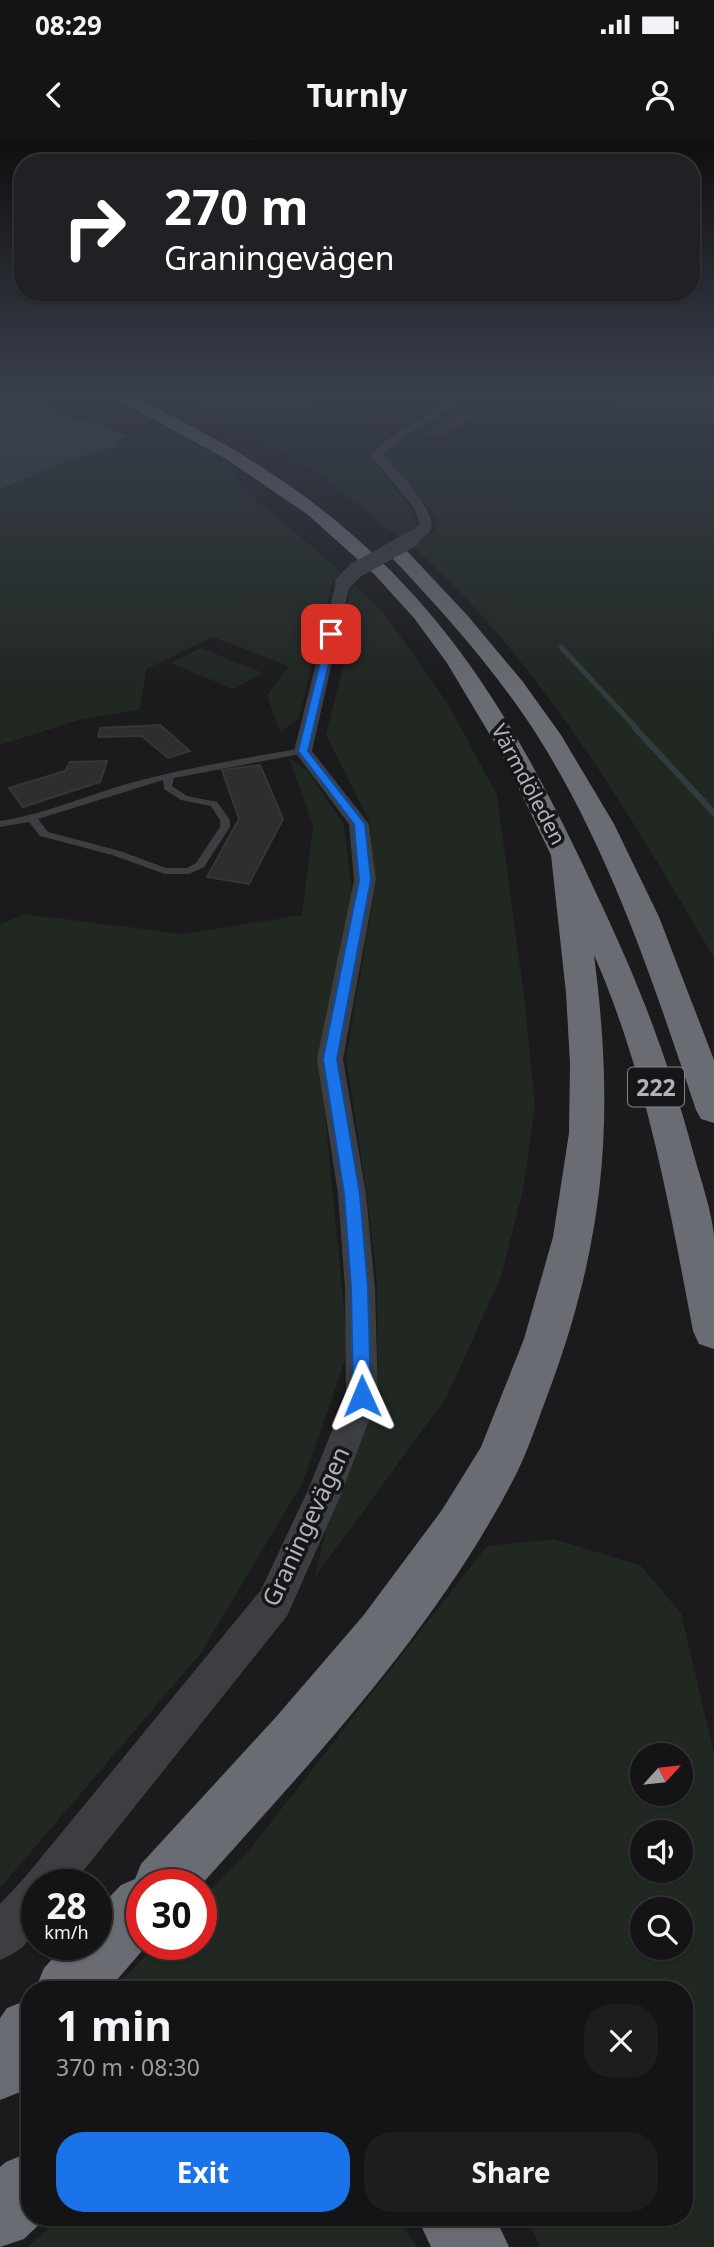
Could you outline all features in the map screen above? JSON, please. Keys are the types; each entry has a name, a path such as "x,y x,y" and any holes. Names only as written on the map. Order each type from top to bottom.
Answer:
{"highway":[{"name":"Värmdöleden","path":"287,493 340,531 392,581 435,633 479,694 522,766 565,853 636,1018 684,1184 714,1331"},
{"name":"Värmdöleden","path":"381,538 464,621 499,665 550,736 590,803 671,983 714,1110"},
{"path":"177,1869 310,1722 431,1570 496,1467 541,1355 571,1258 587,1133 584,1001 565,853"},
{"path":"73,1981 126,1923"},
{"path":"0,2068 21,2042"},
{"path":"0,2215 21,2195"},
{"path":"459,2226 474,2247"}],"street":[{"path":"303,751 343,583 353,571 405,546 424,529 426,522 420,507 409,493"},
{"name":"Graningevägen","path":"57,1869 274,1603 323,1497 362,1396 360,1288 352,1194 330,1059 365,880 363,858 359,824 303,751"},
{"path":"0,1938 21,1912"}],"lane":[{"path":"0,824 33,820 171,775 303,751"},
{"path":"33,820 44,834 116,853 165,871 189,871 200,865 225,827 225,820 214,804 173,793 167,787 171,775"}],"shaded area":[{"path":"0,493 249,493 340,571 331,587 299,718 280,732 267,695 289,666 213,637 146,669 140,710 82,719 0,745"},
{"path":"343,493 399,493 418,524 413,533 402,540"},
{"path":"416,493 714,493 714,958 615,794 542,689 460,592 414,547 435,531 436,517"},
{"path":"355,585 386,616 448,704 497,795 525,1004 535,1107 523,1190 501,1277 446,1398 315,1577 332,1503 378,1392 377,1284 367,1194 346,1058 376,882 370,822 326,735 344,663 349,593"},
{"path":"201,648 263,673 233,689 171,663"},
{"path":"289,758 307,770 344,825 352,895 319,1053 348,1351 303,1482 201,1653 0,1888 0,925 24,914 184,934 302,915 313,825"},
{"path":"553,1539 640,1565 681,1613 714,1754 714,2247 540,2247 530,2226 693,2226 693,1981 121,1981 141,1960 217,1960 217,1883 250,1849 487,1546"},
{"path":"51,2226 402,2226 418,2247 27,2247"}],"building":[{"path":"160,725 190,751 168,758 142,736 98,737 100,728"},
{"path":"107,761 100,782 23,807 9,788 65,771 70,762"},
{"path":"260,765 283,819 249,884 207,877 239,819 222,770"}],"waterway":[{"path":"561,647 637,729"},
{"path":"635,728 714,813"}],"route":[{"path":"331,634 303,751 359,824 365,880 330,1059 352,1194 360,1288 362,1396"}]}
